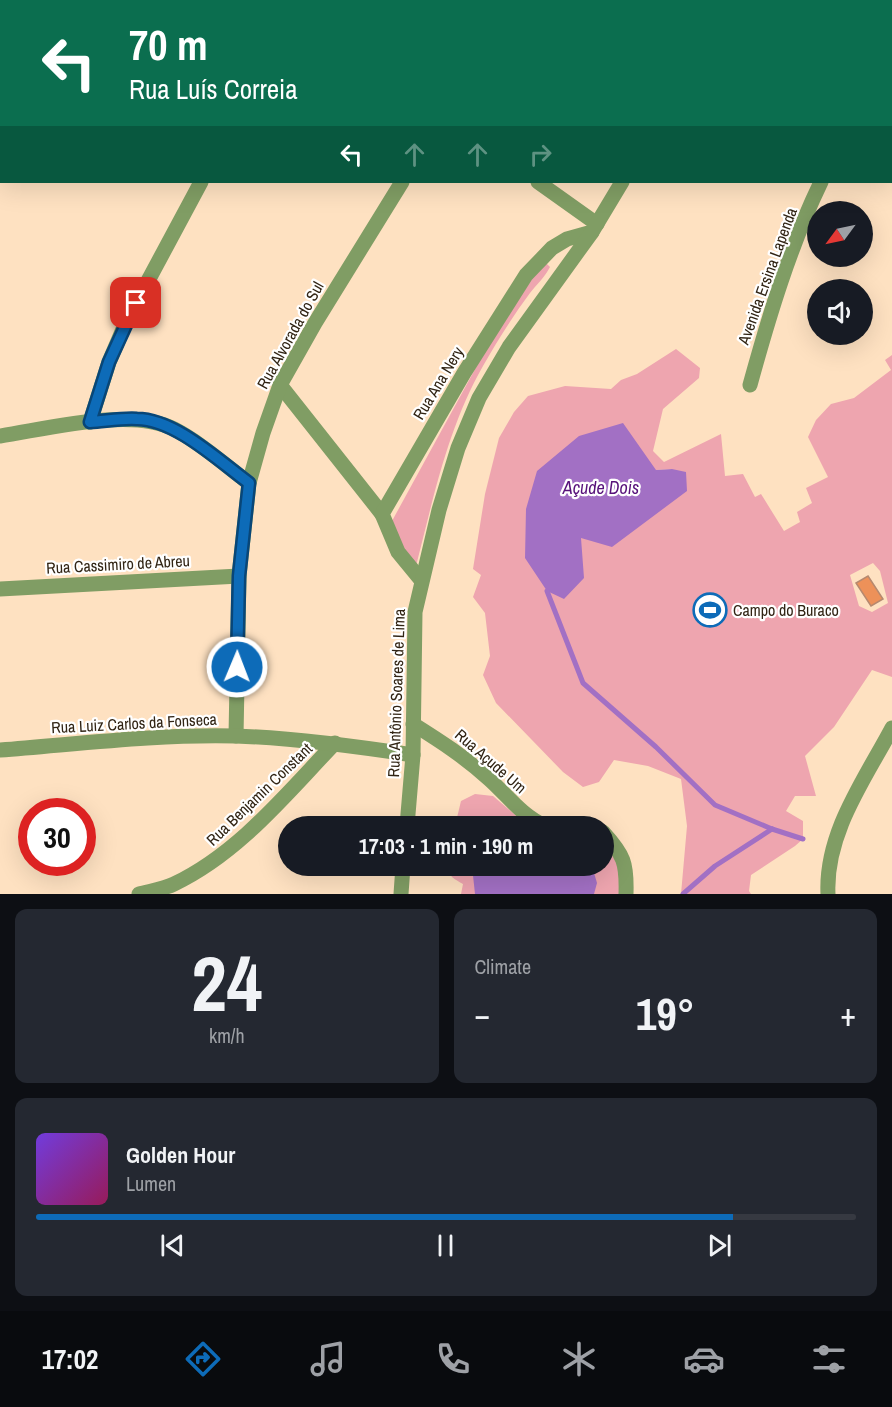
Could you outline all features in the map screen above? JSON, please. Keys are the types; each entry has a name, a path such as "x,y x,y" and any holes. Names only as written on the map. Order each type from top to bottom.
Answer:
{"street":[{"path":"90,422 109,362 127,320 200,183"},
{"name":"Rua Alvorada do Sul","path":"236,736 239,576 249,483 263,433 280,385 315,323 401,183"},
{"path":"539,183 594,228"},
{"name":"Rua Antônio Soares de Lima","path":"408,816 413,755 415,612 439,510 458,448 479,398 508,346 594,228 621,183"},
{"name":"Avenida Ersina Lapenda","path":"750,385 775,300 822,183"},
{"name":"Rua Ana Nery","path":"382,514 464,373 526,275 552,248 594,228"},
{"path":"280,385 382,514 398,552 421,580"},
{"path":"0,436 90,422 139,418 172,428 198,444 249,483"},
{"name":"Rua Cassimiro de Abreu","path":"0,589 239,576"},
{"name":"Rua Açude Um","path":"413,724 466,759 528,816"},
{"path":"828,894 831,854 845,816 892,728"},
{"name":"Rua Luiz Carlos da Fonseca","path":"0,750 152,737 236,736 336,744 413,755"},
{"name":"Rua Benjamin Constant","path":"139,894 172,885 222,857 336,744"},
{"path":"614,844 620,850 627,871 626,894"},
{"path":"401,894 402,876"}],"shaded area":[{"path":"546,263 550,267 548,271 500,338 470,390 442,465 415,570 407,558 392,521 479,362 536,272"},
{"path":"676,349 700,368 699,378 663,409 653,451 664,462 721,434 725,476 743,474 755,497 761,494 784,531 800,522 797,512 812,503 806,488 828,477 808,437 816,420 831,404 854,398 891,370 885,360 892,355 892,677 872,670 834,727 805,756 816,796 795,796 786,811 803,821 803,839 751,875 749,891 751,894 681,894 687,826 681,779 648,766 614,760 599,782 583,787 563,772 496,703 483,675 490,656 485,613 473,597 481,575 473,569 485,494 499,438 514,412 528,396 565,386 611,389 621,380 637,374","holes":["672,469 612,546 580,537 656,470","873,563 880,571 888,603 872,612 859,606 850,575"]},
{"path":"475,794 493,796 516,816 457,816 461,801"},
{"path":"614,858 620,879 619,894 461,894 463,884 452,877 614,876"}],"water":[{"name":"Açude Dois","path":"623,423 656,470 672,469 686,472 687,491 612,547 581,538 584,578 564,599 547,591 525,558 526,509 537,471 579,436"},
{"path":"473,876 595,876 597,883 594,894 475,894"}],"building":[{"path":"868,576 883,599 871,606 856,583"}],"waterway":[{"path":"547,591 583,683 656,747 715,805 772,829 803,839"},
{"path":"683,894 715,866 772,829"}],"place":[{"name":"Campo do Buraco","path":"710,610"}],"route":[{"path":"136,303 109,362 90,422 139,418 172,428 198,444 249,483 239,576 237,667"}]}
